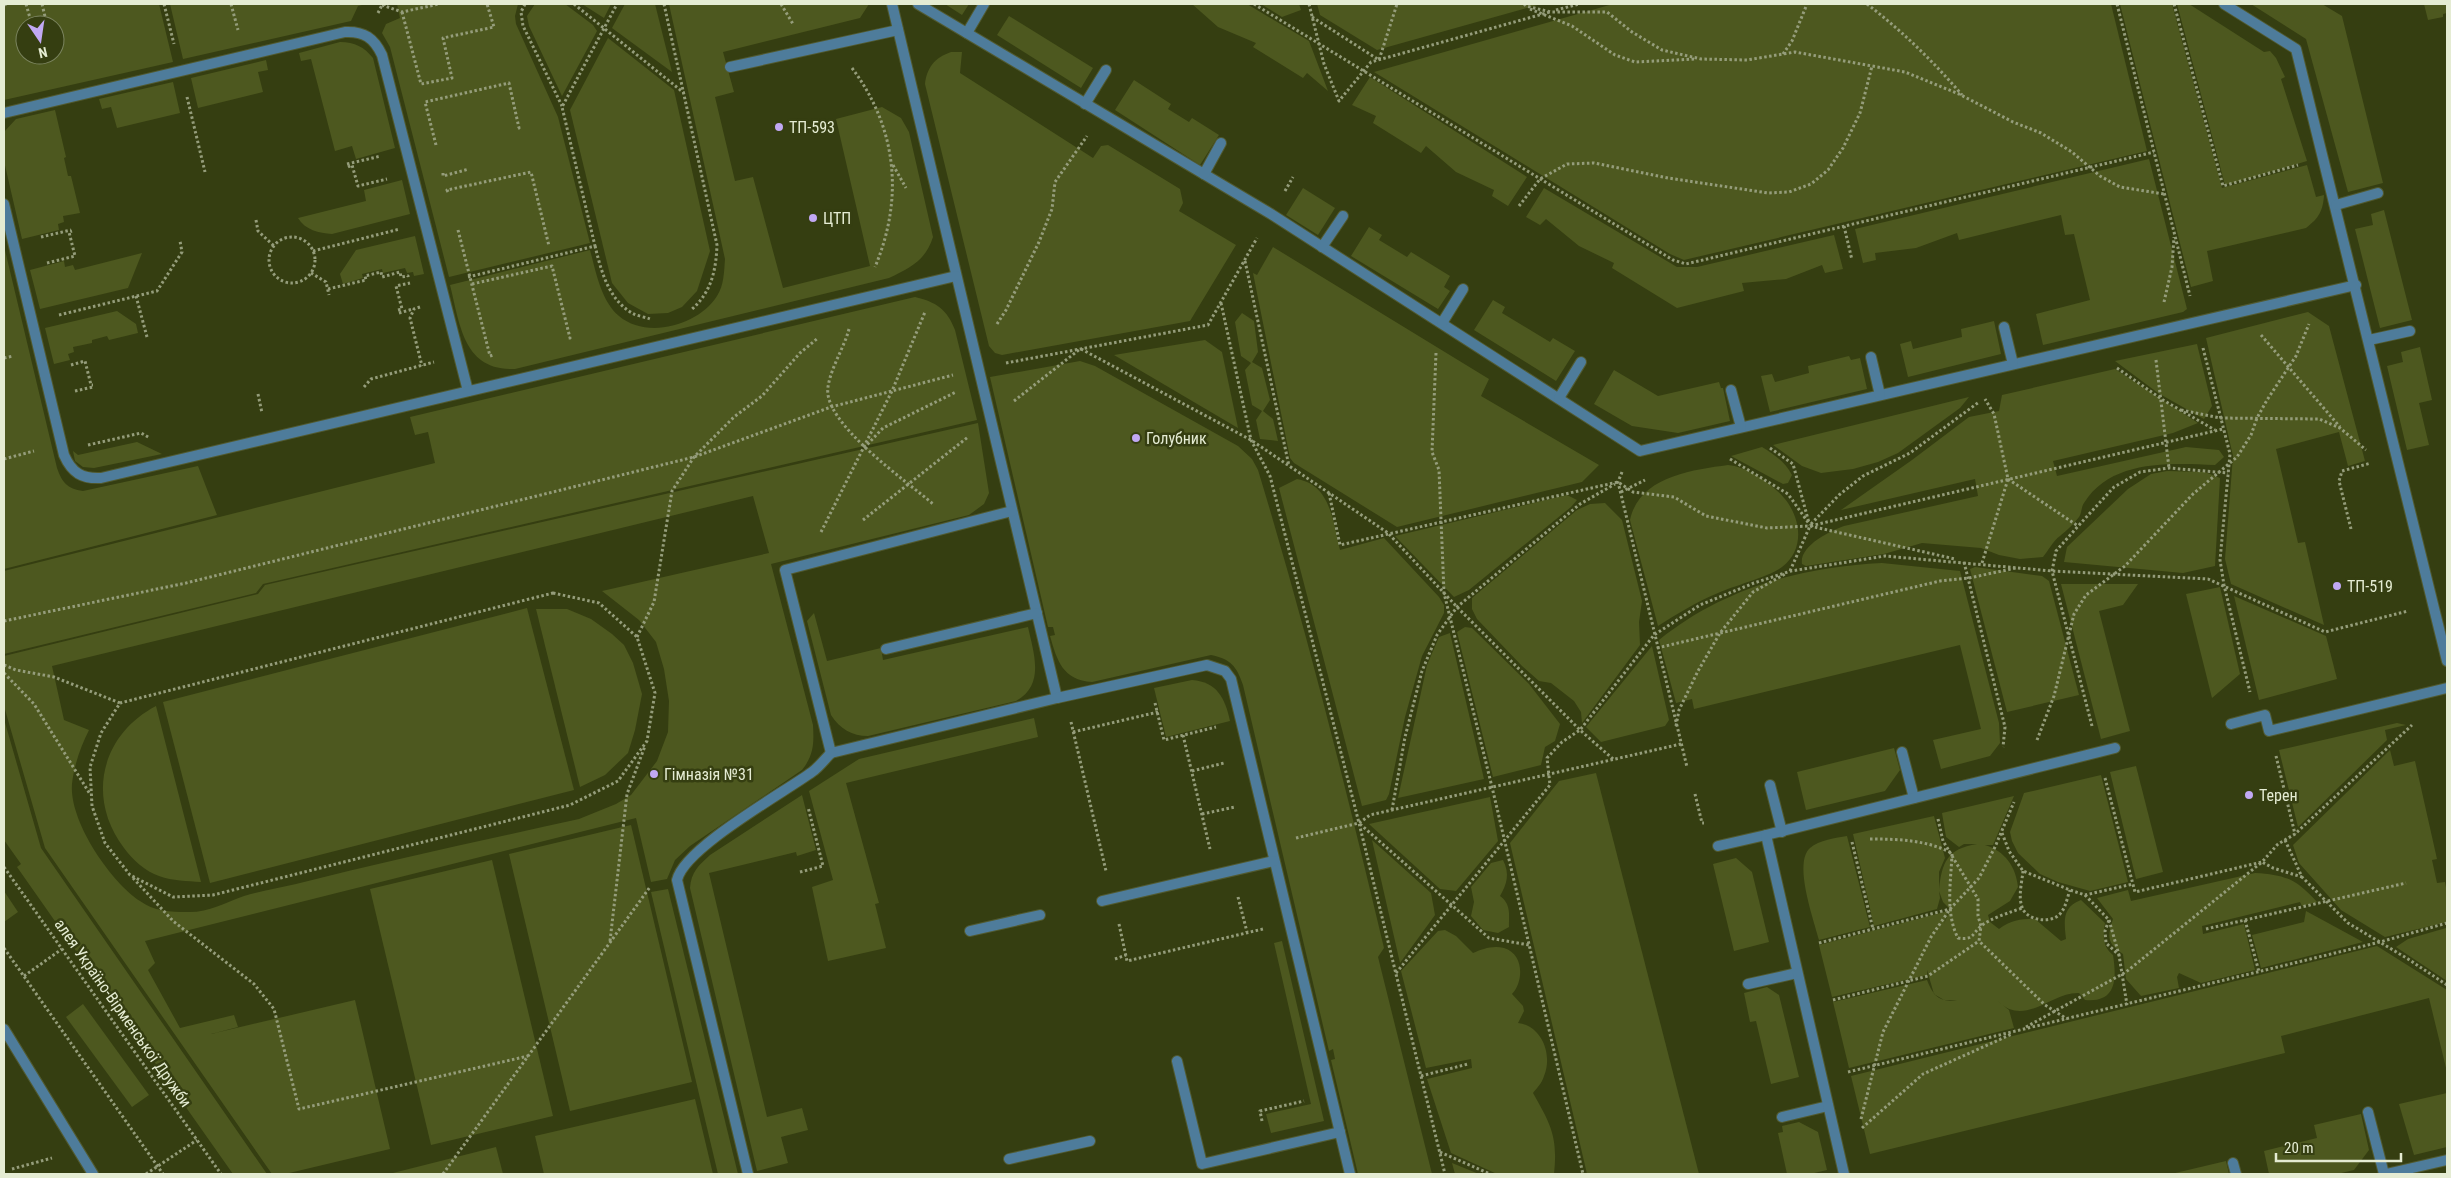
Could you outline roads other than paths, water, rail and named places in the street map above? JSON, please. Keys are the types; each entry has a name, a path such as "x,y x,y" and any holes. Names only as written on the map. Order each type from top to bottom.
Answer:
{"lane":[{"path":"892,4 1057,698"},
{"path":"918,4 1271,214 1640,451 2356,285"},
{"path":"967,33 984,4"},
{"path":"2224,4 2296,49 2356,285 2447,661"},
{"path":"730,67 898,30"},
{"path":"4,112 345,32 357,31 368,36 377,44 382,55 468,391"},
{"path":"1085,104 1106,70"},
{"path":"1204,174 1221,143"},
{"path":"2336,205 2378,194"},
{"path":"4,204 64,455 69,466 78,475 89,478 101,478 956,276"},
{"path":"1322,246 1342,216"},
{"path":"1446,325 1464,289"},
{"path":"2004,326 2013,364"},
{"path":"2369,340 2410,331"},
{"path":"1871,357 1880,395"},
{"path":"1559,398 1581,362"},
{"path":"1731,390 1741,427"},
{"path":"831,753 785,570 1012,512"},
{"path":"886,649 1037,613"},
{"path":"748,1174 677,880 685,864 709,842 814,771 831,753 1057,698 1207,665 1225,671 1231,679 1288,923 1350,1174"},
{"path":"2231,724 2265,715 2270,731 2447,688"},
{"path":"1718,846 1782,832 2115,748"},
{"path":"1902,752 1914,798"},
{"path":"1770,785 1782,832"},
{"path":"1766,835 1844,1174"},
{"path":"1102,901 1274,861"},
{"path":"970,931 1040,915"},
{"path":"1748,984 1797,973"},
{"path":"4,1028 93,1174"},
{"path":"1177,1061 1202,1164 1340,1132"},
{"path":"1782,1117 1828,1106"},
{"path":"2368,1112 2385,1174 2447,1160"},
{"path":"1009,1159 1090,1141"},
{"path":"2233,1163 2236,1174"}],"place":[{"name":"ТП-593","path":"779,127"},
{"name":"ЦТП","path":"813,218"},
{"name":"Голубник","path":"1136,438"},
{"name":"ТП-519","path":"2337,586"},
{"name":"Гімназія №31","path":"654,774"},
{"name":"Терен","path":"2249,795"}]}
